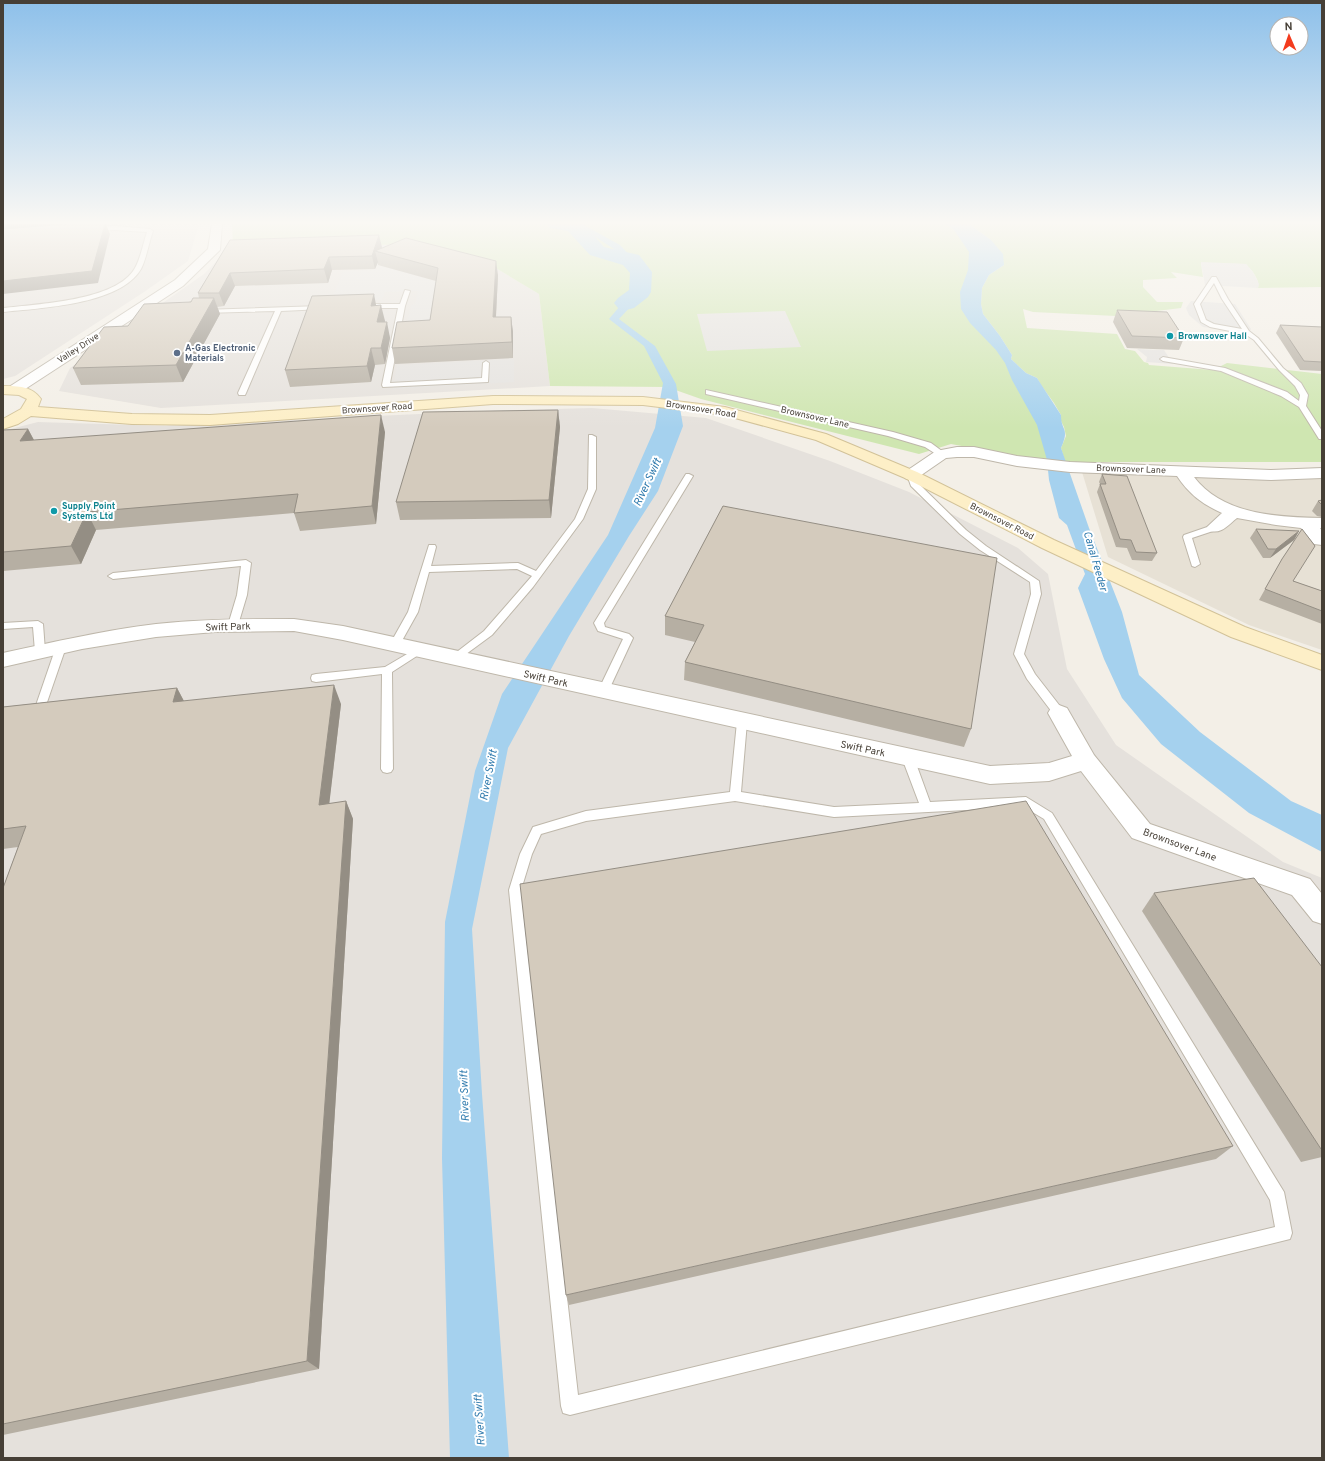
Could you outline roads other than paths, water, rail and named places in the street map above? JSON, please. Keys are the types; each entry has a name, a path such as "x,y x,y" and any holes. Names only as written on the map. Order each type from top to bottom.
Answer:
{"street":[{"name":"Valley Drive","path":"8,390 165,292"},
{"path":"3,424 18,418 28,411 33,405 34,399 31,394 24,391 8,390"},
{"name":"Brownsover Road","path":"28,411 132,419 210,420 493,400 643,401 709,409 821,437 911,475 1048,544 1238,632 1322,663"},
{"name":"Brownsover Lane","path":"911,475 942,454 957,452 974,452 1038,464 1070,467 1271,475 1322,473"},
{"path":"1182,471 1193,487 1203,496 1234,511 1257,518 1314,523 1321,541"},
{"path":"1216,527 1234,511"},
{"name":"Swift Park","path":"3,660 82,642 156,631 234,625 294,625 395,644 742,722 990,775 1049,772 1086,761"},
{"name":"Brownsover Lane","path":"1059,713 1086,761 1141,831 1301,887 1322,913"}],"lane":[{"path":"3,310 74,302 94,297 105,292"},
{"path":"407,292 402,306 386,385 485,380 486,363"},
{"path":"1205,292 1197,304 1203,321 1212,326 1247,332"},
{"path":"1221,292 1247,332 1256,339 1281,369 1298,385 1304,395 1302,406"},
{"path":"356,306 402,306"},
{"path":"195,311 325,307"},
{"path":"242,393 279,309"},
{"path":"134,312 149,312"},
{"path":"1163,359 1223,368 1284,394 1302,406 1322,436"},
{"name":"Brownsover Lane","path":"709,392 890,434 928,445 942,454"},
{"path":"457,658 488,633 537,575 579,519 592,489 592,437"},
{"path":"911,475 914,484 919,490 963,532 983,548 1034,580 1036,594 1020,654 1031,676 1059,713"},
{"path":"603,691 628,638 600,629 599,623 689,476"},
{"path":"1196,564 1187,537 1216,527"},
{"path":"395,644 412,612 432,547"},
{"path":"113,576 246,563 241,604 234,625"},
{"path":"426,569 518,566 537,575"},
{"path":"3,626 38,624 40,651"},
{"path":"39,711 60,647"},
{"path":"316,678 387,670 419,650"},
{"path":"387,670 387,769"},
{"path":"735,796 742,722"},
{"path":"908,758 926,807"},
{"path":"735,796 834,812 1026,802 1048,816 1278,1198 1284,1233 570,1406 515,890 526,854 537,830 586,816 735,796"}],"water":[{"path":"633,292 644,292 619,319 655,346 676,384 683,426 658,491 569,636 508,748 472,929 482,1094 509,1458 450,1458 442,1158 445,922 475,771 502,694 608,535 655,428 663,383 644,346 609,319"},
{"name":"Canal Feeder","path":"960,292 982,292 981,304 983,314 1012,355 1011,359 1026,373 1037,378 1061,415 1065,436 1061,448 1089,528 1122,612 1139,675 1200,732 1291,801 1322,815 1322,852 1249,813 1161,744 1122,698 1104,659 1078,588 1085,574 1067,525 1059,518 1049,480 1047,460 1037,425 1012,380 1005,363 996,350 970,323 961,309"}],"waterway":[{"name":"River Swift","path":"626,303 640,292"}],"place":[{"name":"Brownsover Hall","path":"1170,336"},
{"name":"A-Gas Electronic Materials","path":"177,353"},
{"name":"Supply Point Systems Ltd","path":"54,511"}]}
